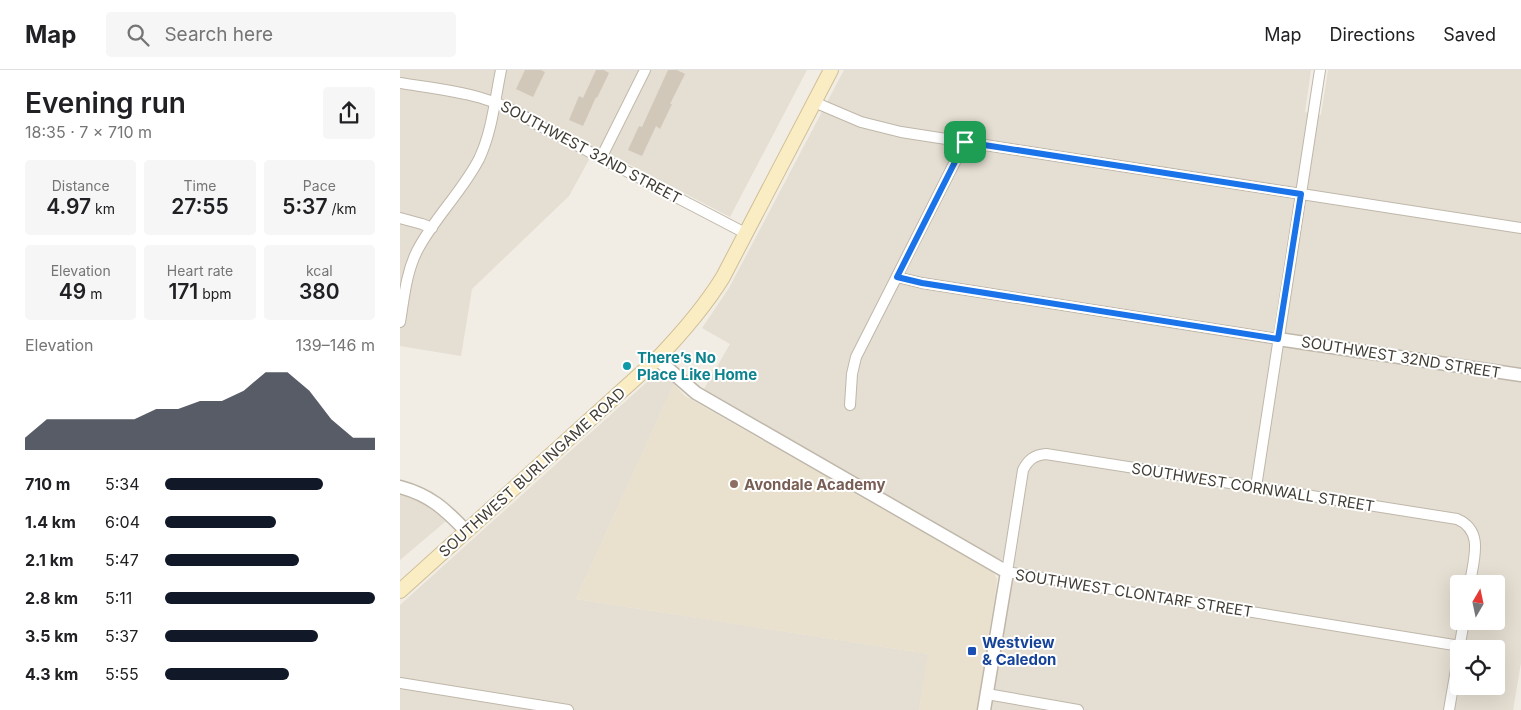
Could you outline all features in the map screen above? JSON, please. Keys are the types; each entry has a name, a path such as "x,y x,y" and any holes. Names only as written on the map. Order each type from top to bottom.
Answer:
{"main road":[{"name":"SOUTHWEST BURLINGAME ROAD","path":"400,591 657,359 684,332 712,294 747,234 831,70"}],"street":[{"path":"400,322 409,270 416,254 432,228 466,182 480,156 487,137 501,70"},
{"path":"601,158 645,70"},
{"path":"1256,487 1320,70"},
{"name":"SOUTHWEST 32ND STREET","path":"400,83 468,94 494,101 747,234"},
{"path":"814,102 877,127 901,132 1521,228"},
{"path":"850,405 852,374 856,356 965,142"},
{"path":"400,218 432,228"},
{"name":"SOUTHWEST 32ND STREET","path":"897,277 1278,339 1521,375"},
{"name":"SOUTHWEST CLONTARF STREET","path":"657,359 696,393 1007,572 1450,647"},
{"name":"SOUTHWEST CORNWALL STREET","path":"1007,572 1023,470 1030,459 1039,454 1046,454 1457,519 1466,523 1472,530 1476,544 1471,575"},
{"path":"400,487 413,490 434,501 466,531"},
{"path":"984,710 1007,572"},
{"path":"400,683 568,710"},
{"path":"987,694 1078,710"},
{"path":"1449,710 1451,695"}],"shaded area":[{"path":"400,70 807,70 730,217 596,147 569,196 472,289 461,356 400,346"},
{"path":"844,70 1311,70 1305,112 1321,115 1328,70 1521,70 1521,663 1513,710 990,710 1014,565 984,552 704,389 730,344 702,328 729,288"},
{"path":"657,376 667,378 674,384 576,599 929,654 919,710 400,710 400,605 648,381"},
{"name":"Avondale Academy","path":"674,384 685,396 994,573 997,579 996,590 977,710 919,710 928,654 576,599"},
{"path":"400,494 430,507 446,521 400,560"}],"building":[{"path":"525,70 541,70 545,72 533,97 516,89"},
{"path":"596,70 604,70 609,73 583,126 569,120 579,96 583,98"},
{"path":"668,70 677,70 685,74 660,129 656,126 642,156 628,150 639,126 642,127"}],"place":[{"name":"There’s No Place Like Home","path":"627,366"},
{"name":"Avondale Academy","path":"734,484"},
{"name":"Westview & Caledon","path":"972,651"}],"route":[{"path":"965,142 1301,194 1278,339 922,283 897,277 965,142"}]}
